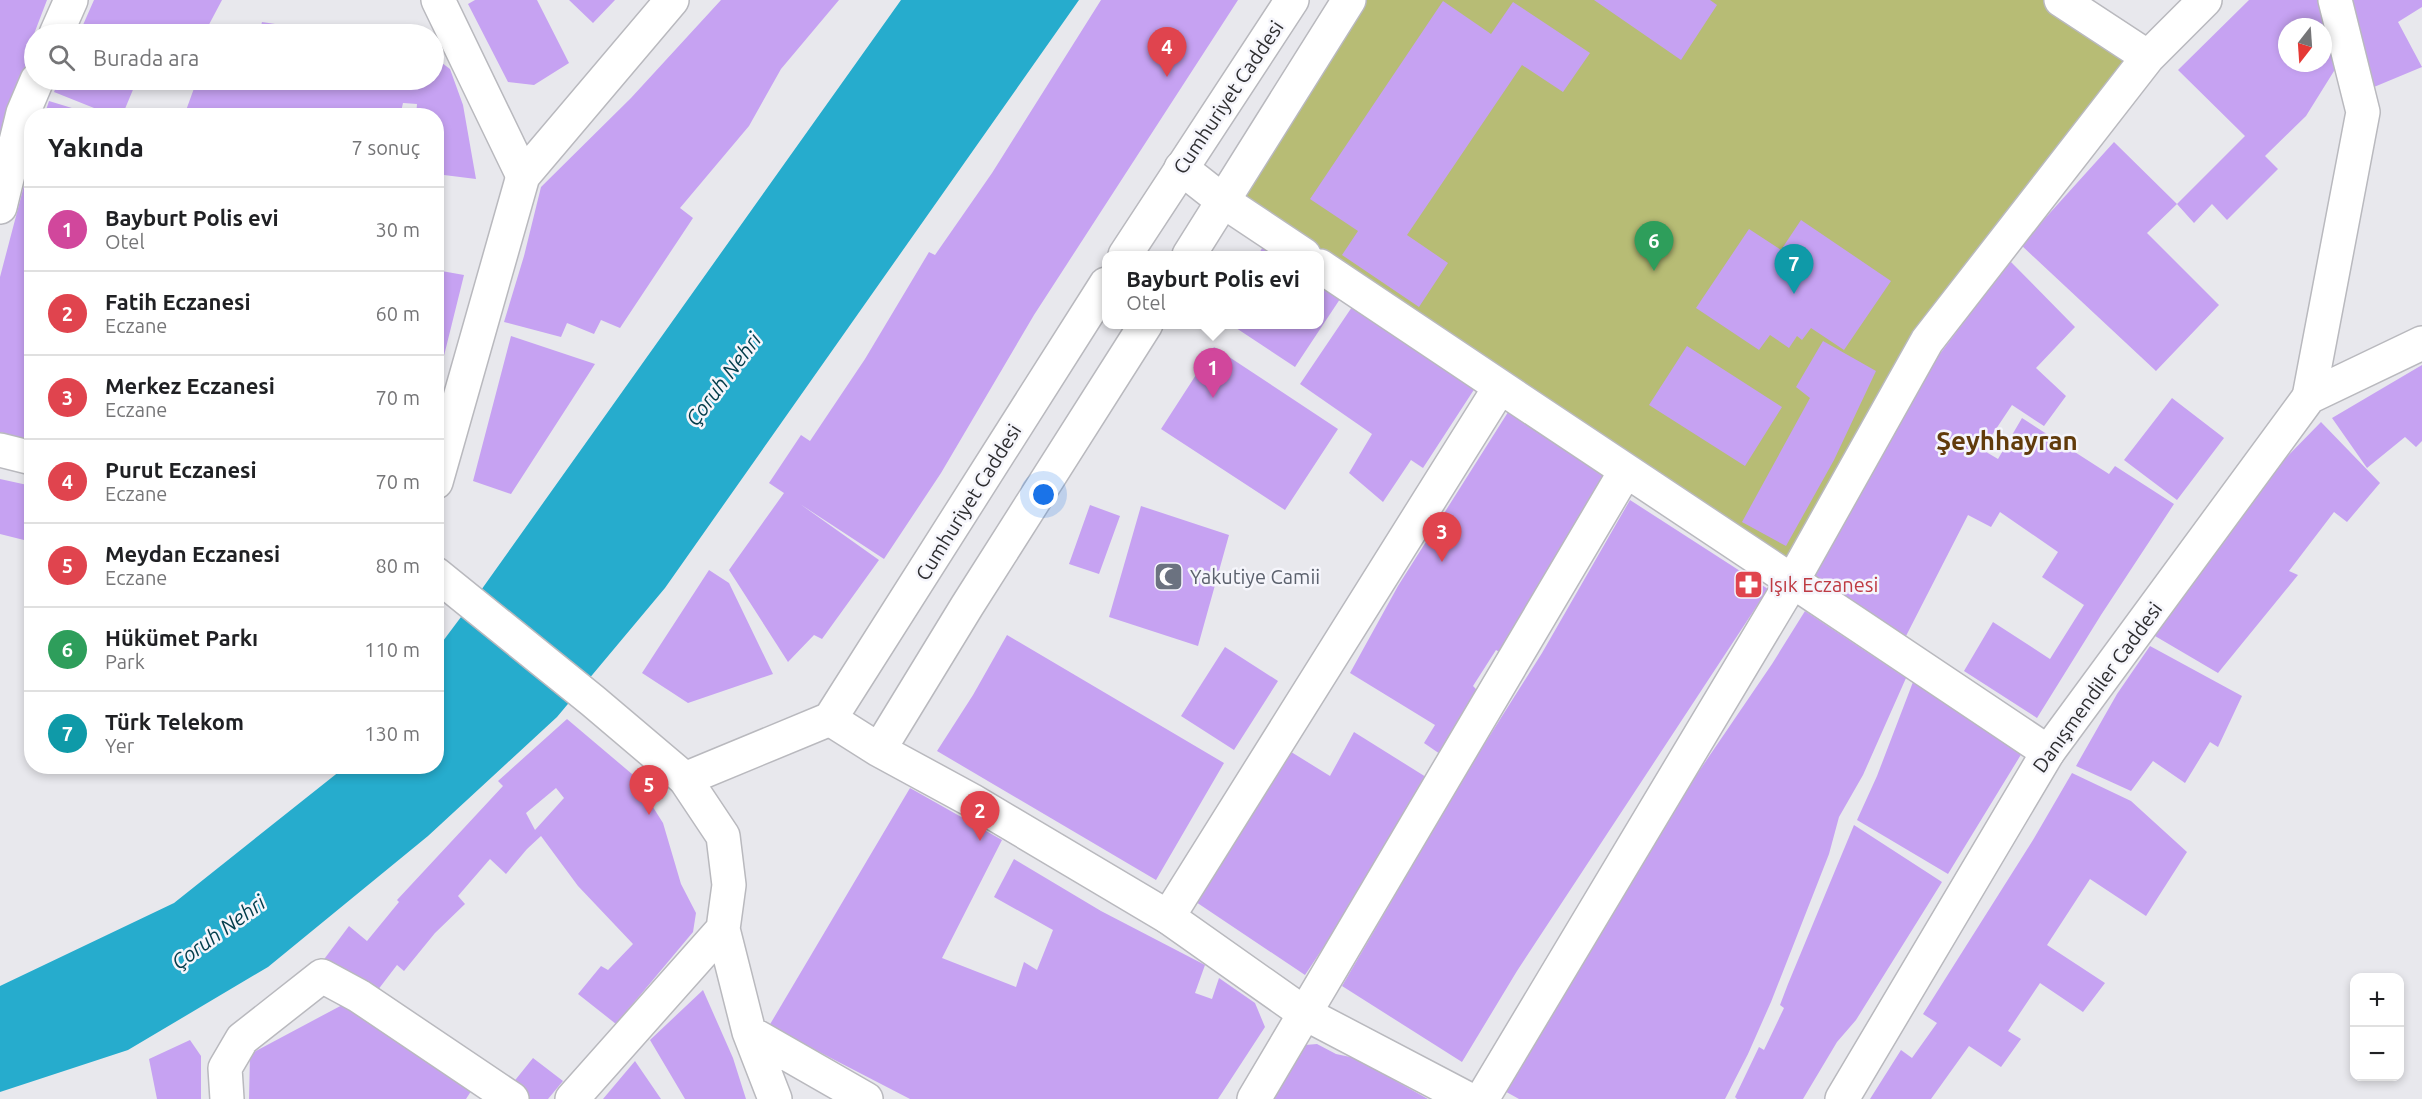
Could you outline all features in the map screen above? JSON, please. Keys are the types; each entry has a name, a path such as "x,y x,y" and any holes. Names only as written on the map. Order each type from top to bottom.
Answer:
{"street":[{"path":"61,24 71,0"},
{"path":"438,0 523,176"},
{"path":"444,454 523,176 672,0"},
{"name":"Cumhuriyet Caddesi","path":"1128,251 1292,0"},
{"path":"1192,251 1349,0"},
{"path":"2061,0 2148,57"},
{"path":"1482,1099 1793,580 1927,341 2148,57 2205,0"},
{"path":"2309,397 2362,112 2335,0"},
{"path":"25,108 33,90"},
{"path":"0,207 24,111"},
{"path":"1181,168 1223,201 1298,251"},
{"path":"1324,269 1625,472 1793,580 2048,752"},
{"name":"Cumhuriyet Caddesi","path":"830,719 1102,292"},
{"path":"879,750 967,606 1143,329"},
{"name":"Danışmendiler Caddesi","path":"1842,1099 2048,752 2309,397 2422,343"},
{"path":"1168,916 1500,387"},
{"path":"0,450 24,457"},
{"path":"1254,1099 1625,472"},
{"path":"444,581 685,779 723,836 729,885 723,929 749,1032 775,1099"},
{"path":"685,779 830,719 879,750 971,800 1168,916 1304,1013 1468,1099"},
{"path":"572,1099 723,929"},
{"path":"227,1099 225,1068 242,1039 322,976 359,996 512,1099"},
{"path":"749,1032 866,1099"}],"green space":[{"path":"1356,0 2065,0 2148,57 1927,341 1793,580 1324,268 1324,251 1298,251 1223,201"}],"water":[{"name":"Çoruh Nehri","path":"901,0 1079,0 665,588 557,717 428,836 268,967 128,1050 0,1092 0,986 174,903 336,774 444,774 444,640"}],"building":[{"path":"0,0 47,0 38,24 24,24 24,70 0,156"},
{"path":"94,0 222,0 209,24 83,24"},
{"path":"475,0 537,0 569,63 534,85 508,82 468,4"},
{"path":"569,0 615,0 593,23"},
{"path":"721,0 839,0 781,69 749,126 680,208 693,218 620,328 601,320 594,334 567,323 561,337 504,322 524,256 541,187 631,98"},
{"path":"1101,0 1238,0 1034,315 941,473 884,559 800,504 879,560 822,639 814,635 788,662 729,570 784,493 769,483 801,435 810,441 865,359 929,252 935,255 992,173"},
{"path":"1594,0 1710,0 1717,5 1681,60"},
{"path":"2249,0 2323,0 2328,18 2278,18 2278,72 2332,72 2332,35 2339,63 2306,116 2265,156 2278,169 2227,220 2212,204 2194,223 2177,204 2245,136 2178,70"},
{"path":"2343,0 2422,0 2422,7 2398,22 2422,67 2374,87 2348,25"},
{"path":"1443,1 1491,34 1513,2 1590,53 1563,92 1522,65 1407,235 1448,263 1419,307 1342,255 1358,231 1310,199"},
{"path":"444,64 450,69 463,105 476,179 444,175 444,108 417,108 417,104 403,103 402,108 187,108 193,90 444,90"},
{"path":"55,90 133,90 125,108 94,108 54,92"},
{"path":"49,101 72,108 47,108"},
{"path":"2114,142 2177,204 2147,233 2219,305 2156,371 2021,245"},
{"path":"24,186 24,439 0,432 0,277"},
{"path":"1801,220 1891,281 1844,350 1811,328 1802,340 1797,336 1789,348 1770,335 1759,350 1696,308 1749,229 1781,250"},
{"path":"1264,245 1274,251 1260,251"},
{"path":"2010,261 2075,327 2036,368 2066,396 2044,426 2012,405 1988,441 1976,434 1971,443 1998,459 2022,418 2109,474 2115,466 2174,504 2037,718 1964,671 1993,622 2050,659 2084,605 2042,577 2058,552 2000,512 1991,527 1968,515 1906,636 1812,579 1912,395 1939,355"},
{"path":"444,271 464,275 444,356"},
{"path":"1324,284 1342,296 1324,323"},
{"path":"1354,304 1477,385 1423,468 1411,460 1383,502 1349,473 1372,434 1300,384"},
{"path":"1238,329 1320,329 1295,367"},
{"path":"511,336 595,364 511,494 473,481"},
{"path":"1823,341 1876,371 1834,460 1786,546 1742,522 1810,398 1796,387"},
{"path":"1687,346 1782,407 1745,466 1649,405"},
{"path":"1214,347 1338,429 1285,510 1161,429"},
{"path":"2422,365 2422,441 2416,447 2405,437 2367,468 2332,418"},
{"path":"2172,398 2224,438 2177,500 2124,460"},
{"path":"1510,409 1610,480 1501,653 1496,650 1473,686 1478,691 1440,754 1424,743 1435,725 1350,673 1398,586"},
{"path":"2321,422 2380,483 2347,522 2334,512 2289,571 2298,575 2218,673 2155,636 2226,530 2277,467"},
{"path":"0,479 24,484 24,540 0,534"},
{"path":"1630,500 1768,589 1517,971 1462,1062 1342,986 1468,770 1542,653"},
{"path":"1090,505 1120,516 1099,574 1069,564"},
{"name":"Yakutiye Camii","path":"1141,506 1229,535 1198,646 1109,617"},
{"path":"709,570 729,583 773,674 688,703 642,673"},
{"path":"1805,611 1906,678 1863,775 1839,817 1829,854 1771,1002 1725,1099 1519,1099 1501,1089 1633,868 1772,664"},
{"path":"1007,635 1224,763 1156,880 937,751 973,695"},
{"path":"2150,646 2242,696 2218,747 2210,742 2185,783 2153,761 2131,791 2076,766 2117,694"},
{"path":"1225,647 1278,681 1234,750 1181,716"},
{"path":"1913,682 2022,753 1948,874 1857,820 1877,776"},
{"path":"567,719 632,774 663,823 681,884 696,913 693,932 616,1024 578,994 601,966 608,970 633,944 578,886 541,836 506,874 490,859 458,896 465,904 435,933 404,971 397,965 371,999 322,962 349,926 367,941 399,902 397,900 503,786 498,781","holes":["556,788 564,798 535,830 526,813"]},
{"path":"1354,732 1426,777 1361,891 1305,975 1196,902 1288,750 1330,776"},
{"path":"2072,773 2131,801 2187,852 2146,916 2090,879 2047,945 2105,983 2083,1012 2040,983 2008,1031 2021,1039 2001,1067 1969,1046 1931,1099 1870,1099 1901,1050 1912,1058 1937,1023 1923,1014 2033,840"},
{"path":"910,788 1002,840 942,958 1016,987 1024,962 1037,970 1053,930 994,897 1014,859 1101,911 1205,965 1195,993 1212,999 1219,978 1255,1003 1265,1027 1218,1099 910,1099 769,1026"},
{"path":"1854,825 1942,882 1856,1020 1837,1042 1803,1099 1737,1099 1735,1097 1759,1047 1764,1050 1784,1008 1780,1005 1788,984"},
{"path":"703,990 733,1058 746,1099 685,1099 650,1040"},
{"path":"346,1003 475,1085 466,1099 249,1099 250,1054"},
{"path":"190,1040 201,1056 201,1099 157,1099 149,1059"},
{"path":"1317,1044 1336,1054 1355,1058 1428,1099 1274,1099 1305,1045"},
{"path":"533,1058 563,1081 548,1099 530,1099 512,1084"},
{"path":"635,1061 661,1099 603,1099"}],"place":[{"name":"Purut Eczanesi","path":"1167,77"},
{"name":"Hükümet Parkı","path":"1654,271"},
{"name":"Türk Telekom","path":"1794,294"},
{"name":"Bayburt Polis evi","path":"1213,398"},
{"name":"Merkez Eczanesi","path":"1442,562"},
{"name":"Yakutiye Camii","path":"1169,576"},
{"name":"Işık Eczanesi","path":"1748,584"},
{"name":"Meydan Eczanesi","path":"649,815"},
{"name":"Fatih Eczanesi","path":"980,841"}],"district":[{"name":"Şeyhhayran","path":"2007,440"}]}
